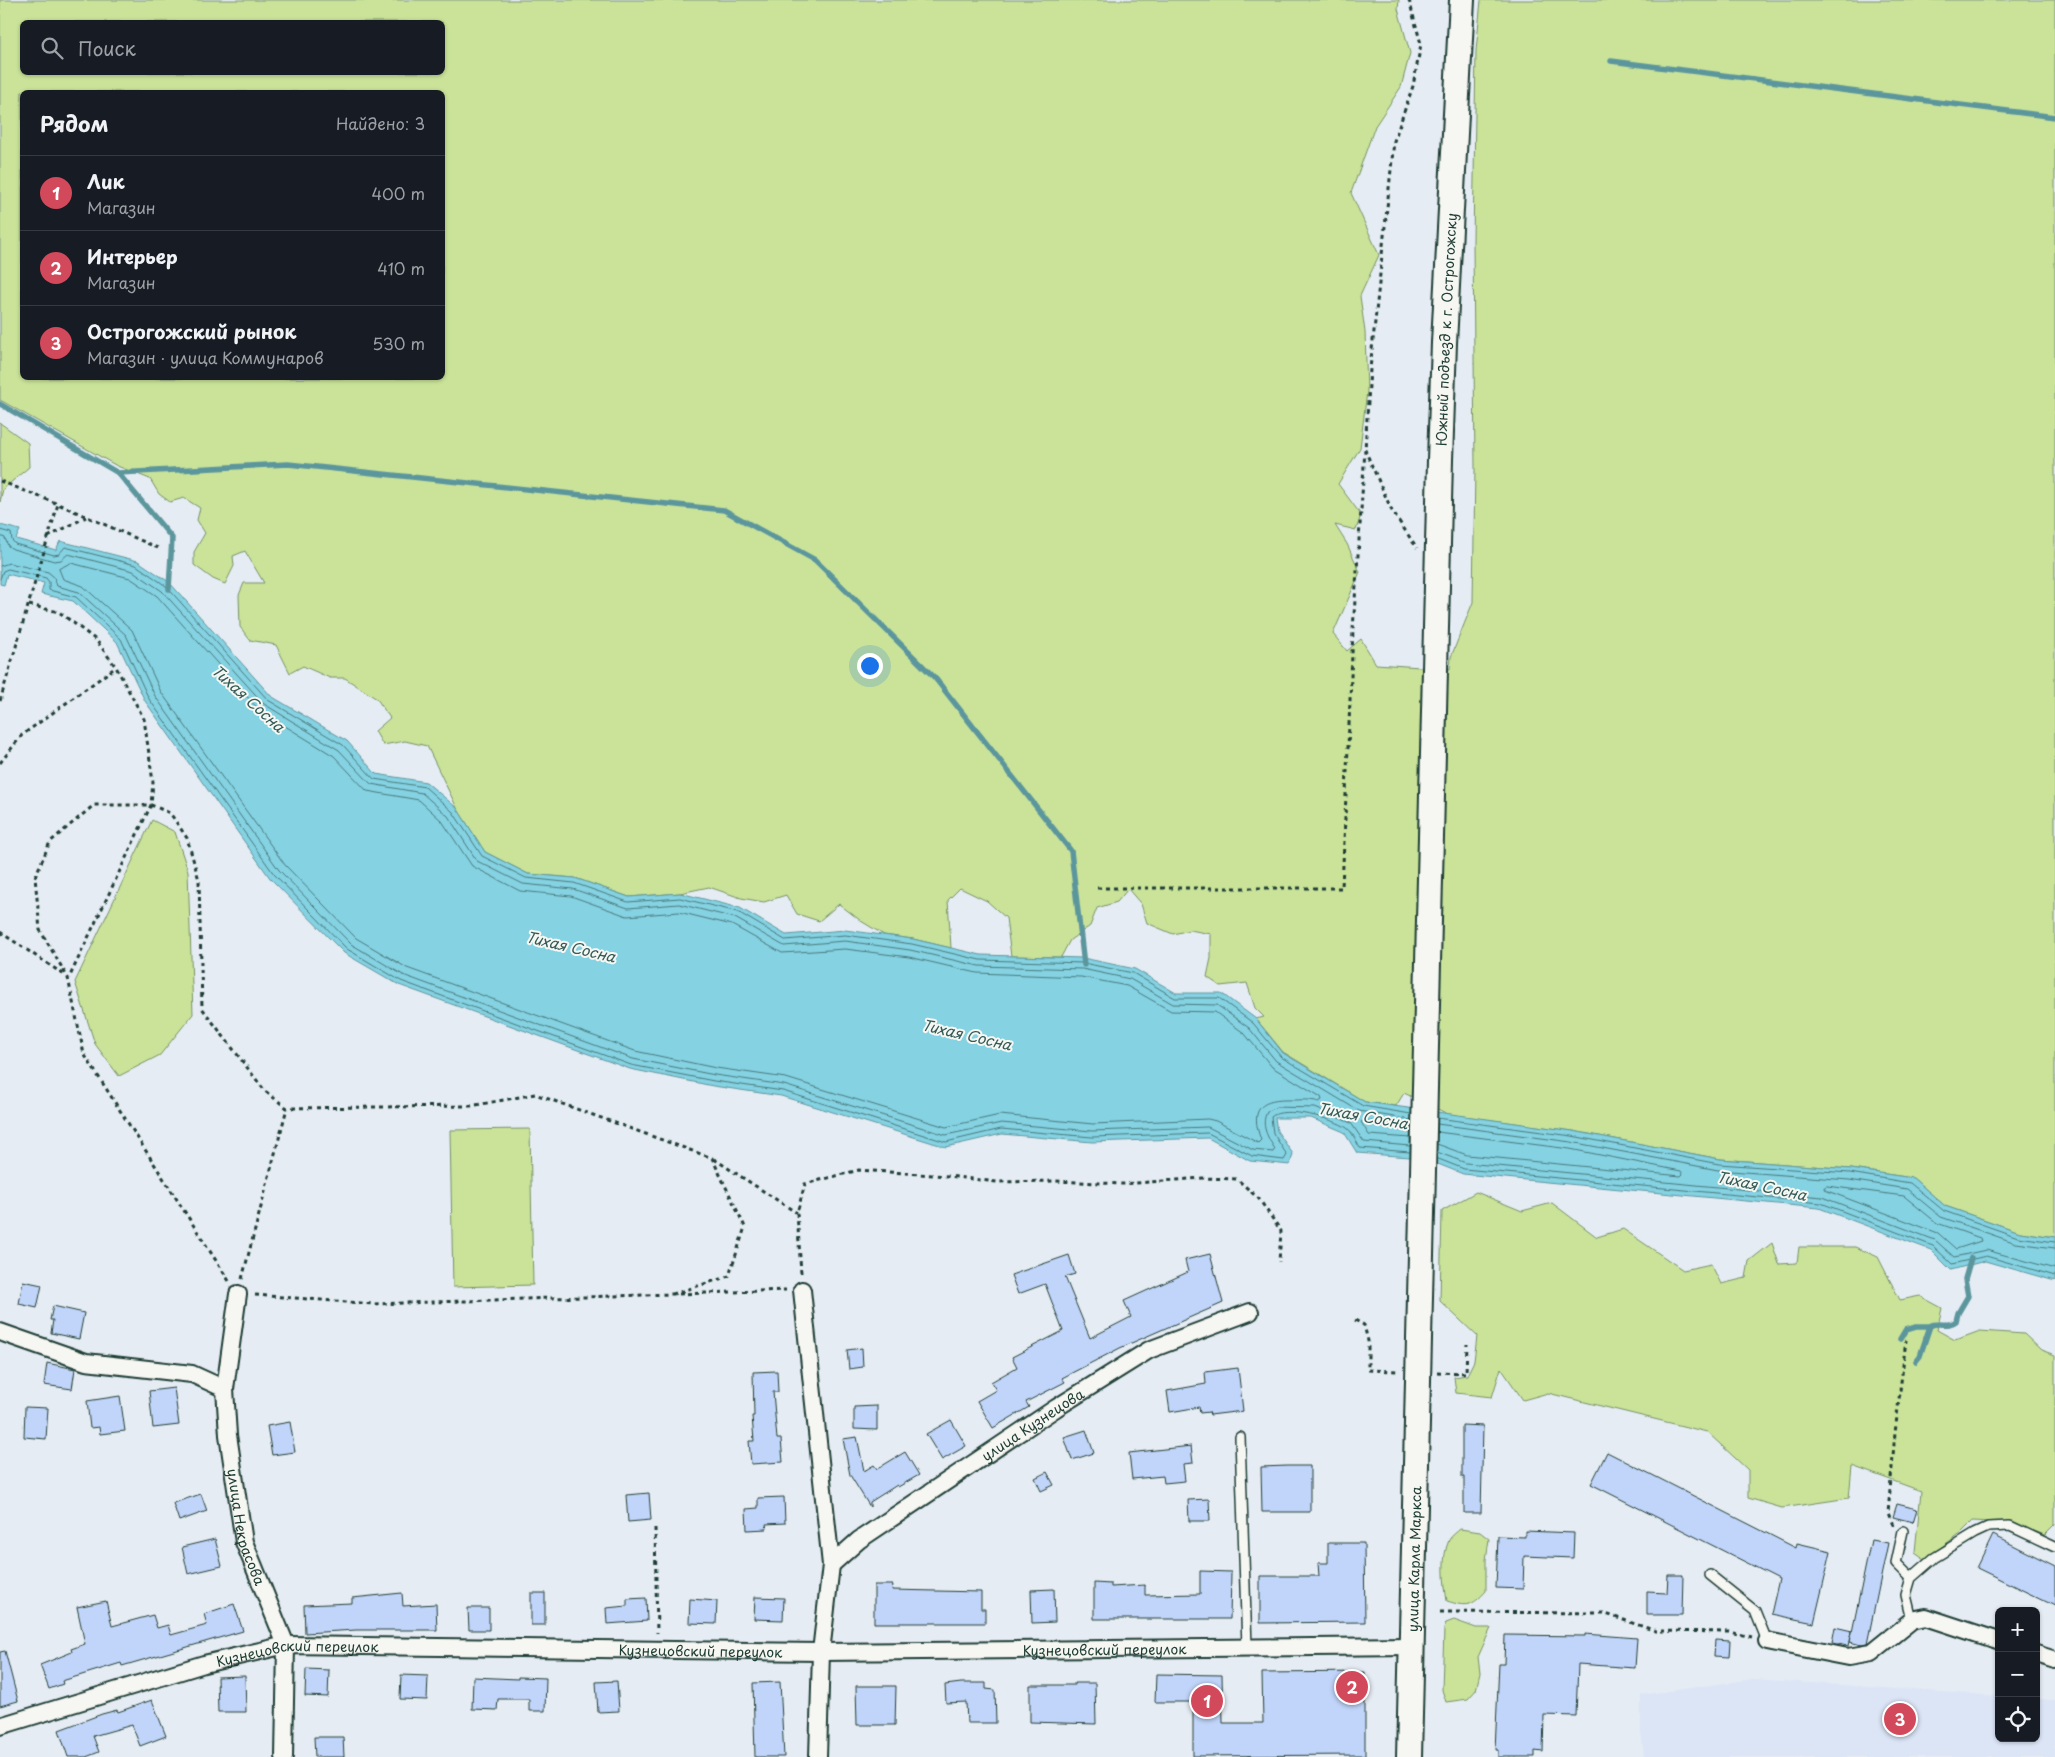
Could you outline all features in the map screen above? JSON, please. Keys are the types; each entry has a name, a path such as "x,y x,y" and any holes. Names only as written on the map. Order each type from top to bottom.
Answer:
{"main road":[{"name":"Южный подъезд к г. Острогожску","path":"1434,661 1444,343 1462,0"},
{"name":"улица Карла Маркса","path":"1409,1757 1434,661"}],"street":[{"path":"802,1290 831,1565 821,1652 818,1757"},
{"name":"улица Некрасова","path":"238,1294 225,1389 228,1436 244,1542 286,1645 284,1757"},
{"name":"улица Кузнецова","path":"831,1565 867,1535 1056,1408 1149,1350 1250,1312"},
{"path":"0,1332 86,1362 192,1374 225,1389"},
{"path":"1767,1641 1848,1657 1871,1653 1912,1620 1926,1617 1995,1640"},
{"name":"Кузнецовский переулок","path":"0,1726 204,1664 286,1645 821,1652 1412,1646"},
{"path":"2040,1655 2055,1660"}],"lane":[{"path":"1240,1437 1247,1647"},
{"path":"1912,1620 1906,1595 1911,1578 1934,1558 1975,1533 1988,1527 2010,1526 2055,1548"},
{"path":"1903,1531 1896,1563 1911,1578"},
{"path":"1710,1576 1755,1612 1767,1641"}],"path":[{"path":"1097,888 1342,888 1353,630 1370,369 1394,141 1414,86 1421,44 1409,0"},
{"path":"1365,450 1392,511 1437,578"},
{"path":"0,481 158,548"},
{"path":"0,701 58,504"},
{"path":"47,538 86,517"},
{"path":"29,606 59,612 96,640 116,667 144,718 153,782 151,805 68,978"},
{"path":"0,763 22,735 116,667"},
{"path":"238,1294 84,1054 68,978 40,930 35,877 50,842 94,805 151,805 170,813 187,838 199,880 202,1008 266,1091 287,1108 471,1106 535,1094 712,1158 797,1213"},
{"path":"0,932 68,978"},
{"path":"238,1294 287,1108"},
{"path":"673,1294 728,1276 745,1227 712,1158"},
{"path":"238,1294 374,1304 802,1290 797,1213 805,1184 859,1170 949,1176 997,1182 1056,1181 1123,1184 1203,1178 1237,1179 1259,1199 1281,1231 1279,1262"},
{"path":"1355,1320 1364,1324 1368,1341 1368,1370 1417,1369 1466,1373 1467,1344"},
{"path":"1903,1531 1892,1524 1888,1513 1906,1340"},
{"path":"655,1528 658,1651"},
{"path":"1440,1612 1603,1613 1656,1631 1729,1632 1767,1641"}],"shaded area":[{"path":"1753,1679 1995,1696 1995,1742 2040,1742 2040,1699 2055,1700 2055,1757 1644,1757 1641,1732 1641,1695"}],"green space":[{"path":"0,0 1399,0 1398,9 1410,53 1401,87 1375,126 1351,193 1379,255 1360,296 1365,332 1367,391 1360,448 1338,484 1361,515 1356,530 1335,525 1347,544 1360,572 1333,634 1347,651 1361,639 1376,664 1450,669 1451,657 1473,602 1475,469 1473,241 1476,51 1481,0 2055,0 2055,1237 2020,1232 1945,1206 1913,1178 1851,1169 1720,1159 1573,1131 1448,1114 1404,1093 1396,1106 1365,1102 1283,1052 1256,1019 1264,1017 1255,1008 1247,983 1220,986 1207,977 1211,958 1211,934 1190,930 1173,934 1147,923 1141,904 1128,889 1117,902 1097,908 1090,926 1070,940 1061,957 1011,956 1006,918 987,901 960,888 948,900 951,948 913,939 884,935 861,921 839,904 819,921 797,914 786,895 764,902 741,898 709,887 680,893 629,897 575,878 528,874 485,852 457,808 427,746 405,741 383,745 375,731 390,718 377,699 345,678 330,678 303,666 290,673 276,645 250,640 240,627 239,595 244,583 264,583 245,551 233,556 234,566 225,584 213,579 194,565 194,552 205,533 197,520 200,508 184,498 170,502 159,494 150,479 117,466 0,400"},
{"path":"0,423 28,443 29,467 3,489 0,502"},
{"path":"152,820 175,832 188,871 193,1014 160,1055 119,1076 95,1044 75,982"},
{"path":"530,1129 533,1285 453,1287 450,1130"},
{"path":"1476,1192 1522,1211 1552,1203 1597,1237 1623,1229 1683,1270 1711,1264 1721,1284 1746,1278 1749,1261 1772,1243 1779,1264 1797,1263 1799,1247 1855,1247 1878,1257 1900,1300 1920,1296 1942,1308 1937,1330 1955,1340 1980,1331 2024,1334 2041,1350 2055,1355 2055,1525 2045,1535 2011,1523 1973,1521 1962,1532 1925,1559 1915,1552 1921,1491 1852,1466 1849,1498 1782,1508 1748,1498 1748,1470 1707,1432 1548,1393 1523,1400 1501,1368 1492,1397 1456,1393 1454,1377 1467,1375 1474,1361 1477,1336 1440,1301 1442,1211"},
{"path":"1460,1529 1480,1532 1489,1539 1486,1560 1486,1591 1473,1603 1464,1605 1447,1601 1444,1578 1446,1547 1450,1539"},
{"path":"1454,1620 1476,1628 1491,1628 1478,1657 1480,1673 1476,1690 1468,1699 1446,1702 1442,1690 1444,1629 1446,1623"}],"water":[{"name":"Тихая Сосна","path":"0,525 20,530 16,539 56,550 60,541 138,561 169,582 271,696 347,741 376,774 426,782 457,808 485,852 528,874 575,878 629,897 680,893 740,908 786,935 845,930 913,939 981,955 1083,958 1135,969 1176,993 1221,993 1256,1019 1283,1053 1365,1102 1573,1131 1720,1159 1851,1169 1913,1178 1945,1206 2020,1232 2055,1237 2055,1281 1985,1261 1951,1270 1931,1250 1819,1208 1463,1174 1423,1158 1357,1153 1344,1132 1311,1118 1275,1118 1277,1131 1293,1154 1290,1165 1250,1161 1208,1138 1092,1142 1002,1134 946,1147 781,1096 713,1086 630,1069 399,985 344,953 270,878 145,701 117,642 73,601 41,594 44,583 7,574 4,585 0,584"}],"building":[{"path":"1210,1254 1223,1303 1120,1348 1062,1378 1065,1382 1026,1402 1029,1407 993,1428 977,1401 996,1390 991,1382 1017,1367 1012,1357 1063,1331 1045,1284 1018,1294 1011,1275 1069,1255 1075,1274 1065,1277 1090,1338 1131,1317 1124,1301 1188,1272 1185,1260"},
{"path":"23,1281 42,1285 37,1308 19,1304"},
{"path":"53,1306 84,1313 79,1339 51,1333 53,1320 50,1320"},
{"path":"862,1348 863,1367 849,1369 847,1350"},
{"path":"47,1363 75,1369 72,1389 44,1385"},
{"path":"1238,1368 1243,1411 1210,1415 1209,1412 1200,1413 1199,1407 1170,1412 1167,1391 1206,1384 1205,1372"},
{"path":"777,1371 778,1392 773,1392 777,1439 781,1439 783,1462 751,1464 749,1441 754,1441 752,1416 754,1416 753,1372"},
{"path":"174,1388 179,1425 153,1428 149,1391"},
{"path":"120,1396 125,1431 100,1434 99,1427 90,1428 87,1401"},
{"path":"877,1406 877,1430 854,1429 854,1407"},
{"path":"25,1407 48,1408 46,1439 24,1437"},
{"path":"951,1420 966,1446 942,1460 926,1434"},
{"path":"290,1422 295,1452 272,1455 267,1426"},
{"path":"1462,1425 1483,1426 1481,1513 1464,1513"},
{"path":"1086,1430 1094,1453 1072,1460 1064,1437"},
{"path":"857,1437 864,1471 874,1465 877,1469 905,1452 919,1475 898,1487 897,1485 870,1502 870,1507 850,1475 843,1439"},
{"path":"1191,1446 1193,1463 1183,1464 1185,1481 1164,1483 1163,1476 1132,1479 1129,1453"},
{"path":"1607,1452 1796,1548 1797,1543 1831,1551 1814,1623 1771,1614 1779,1579 1591,1484"},
{"path":"1310,1466 1310,1512 1262,1512 1261,1467"},
{"path":"1047,1472 1054,1485 1041,1491 1035,1478"},
{"path":"649,1493 651,1520 628,1522 626,1495"},
{"path":"201,1494 207,1511 179,1521 173,1503"},
{"path":"784,1497 785,1523 766,1524 767,1529 747,1530 746,1509 758,1508 758,1498"},
{"path":"1209,1499 1210,1521 1189,1521 1188,1500"},
{"path":"1897,1504 1917,1509 1913,1522 1893,1517"},
{"path":"1525,1531 1574,1533 1573,1558 1524,1556 1523,1589 1496,1588 1498,1536 1525,1537"},
{"path":"1993,1535 2055,1566 2055,1606 1977,1568"},
{"path":"215,1539 222,1566 188,1574 182,1547"},
{"path":"1871,1540 1888,1543 1867,1644 1861,1645 1850,1642"},
{"path":"1328,1543 1364,1543 1365,1622 1260,1623 1260,1576 1319,1576 1318,1563 1328,1563"},
{"path":"1200,1571 1231,1572 1230,1619 1094,1619 1094,1583 1111,1584 1111,1587 1145,1585 1145,1595 1200,1594"},
{"path":"1668,1575 1683,1575 1682,1615 1647,1615 1647,1592 1667,1593"},
{"path":"874,1585 893,1585 892,1590 981,1592 981,1609 985,1609 985,1623 874,1623"},
{"path":"1054,1589 1055,1622 1032,1623 1031,1590"},
{"path":"402,1593 403,1606 436,1604 437,1630 356,1630 305,1633 304,1605 352,1603 352,1598"},
{"path":"531,1593 545,1593 545,1625 531,1625"},
{"path":"755,1597 784,1598 783,1620 754,1619"},
{"path":"646,1598 647,1621 607,1624 606,1608 627,1606 627,1599"},
{"path":"690,1599 717,1601 716,1624 689,1623"},
{"path":"106,1601 112,1626 153,1615 157,1628 168,1625 171,1635 207,1625 204,1614 234,1604 243,1631 122,1666 121,1663 62,1681 63,1684 49,1689 40,1665 72,1652 71,1649 85,1644 77,1607"},
{"path":"468,1608 489,1608 489,1630 469,1630"},
{"path":"1835,1627 1852,1631 1849,1646 1832,1643"},
{"path":"1585,1634 1637,1638 1635,1668 1578,1664 1576,1716 1544,1715 1543,1752 1535,1751 1535,1757 1498,1757 1498,1750 1495,1750 1499,1664 1504,1664 1505,1635 1585,1636"},
{"path":"1715,1640 1730,1641 1729,1657 1714,1656"},
{"path":"5,1651 18,1701 0,1706 0,1652"},
{"path":"306,1669 329,1670 328,1697 305,1696"},
{"path":"1365,1672 1365,1755 1193,1756 1193,1702 1155,1702 1156,1674 1222,1675 1223,1723 1263,1723 1262,1673"},
{"path":"401,1675 428,1676 427,1700 400,1699"},
{"path":"245,1676 246,1712 218,1712 217,1677"},
{"path":"473,1677 546,1678 545,1711 529,1711 529,1699 498,1699 497,1710 472,1709"},
{"path":"617,1681 619,1711 598,1712 596,1682"},
{"path":"780,1682 784,1757 755,1757 753,1683"},
{"path":"986,1683 986,1689 995,1690 996,1723 967,1723 966,1702 946,1703 945,1685"},
{"path":"1074,1683 1095,1683 1096,1724 1030,1722 1030,1685 1074,1685"},
{"path":"856,1686 896,1686 895,1725 857,1725"},
{"path":"152,1700 166,1736 140,1746 132,1725 93,1736 99,1752 86,1757 68,1757 59,1730 102,1714 117,1710 118,1712"},
{"path":"314,1737 343,1737 344,1757 315,1757"}],"waterway":[{"path":"1611,61 2055,117"},
{"path":"0,404 118,473 172,538 169,589"},
{"path":"118,473 288,464 724,510 815,560 935,678 1071,851 1084,965"},
{"path":"1916,1361 1920,1356 1930,1326 1950,1324 1956,1321 1958,1313 1968,1296 1965,1279 1971,1258"},
{"path":"1900,1339 1906,1329 1916,1326 1930,1326"}],"place":[{"name":"Интерьер","path":"1352,1687"},
{"name":"Лик","path":"1207,1701"},
{"name":"Острогожский рынок","path":"1900,1719"}]}
